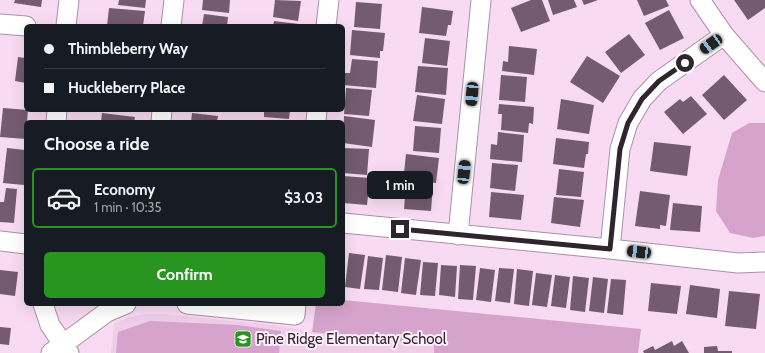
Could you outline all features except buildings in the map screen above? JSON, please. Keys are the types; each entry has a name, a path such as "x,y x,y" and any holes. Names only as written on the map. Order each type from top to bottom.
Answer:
{"street":[{"path":"66,24 69,0"},
{"path":"171,24 174,0"},
{"path":"326,24 329,0"},
{"path":"458,235 481,0"},
{"path":"700,0 724,35 765,82"},
{"path":"0,24 24,26"},
{"path":"610,249 620,149 628,123 642,99 659,81 724,35"},
{"path":"345,224 610,249 738,263 765,262"},
{"path":"0,241 24,244"},
{"path":"44,306 61,350 107,312 121,306"},
{"path":"223,306 296,310"}],"shaded area":[{"path":"749,123 765,123 765,236 753,238 730,233 716,211 718,180 732,133"},
{"path":"345,300 641,329 638,353 434,353 434,345 312,332 316,306 345,306"},
{"name":"Pine Ridge Elementary School","path":"145,314 162,314 274,325 312,332 435,345 434,353 111,353 114,324 129,317"},
{"path":"150,321 237,325 281,331 279,353 116,353 118,332"}],"place":[{"name":"Pine Ridge Elementary School","path":"243,339"}],"route":[{"path":"400,229 610,249 620,149 628,123 642,99 659,81 685,63"}]}
